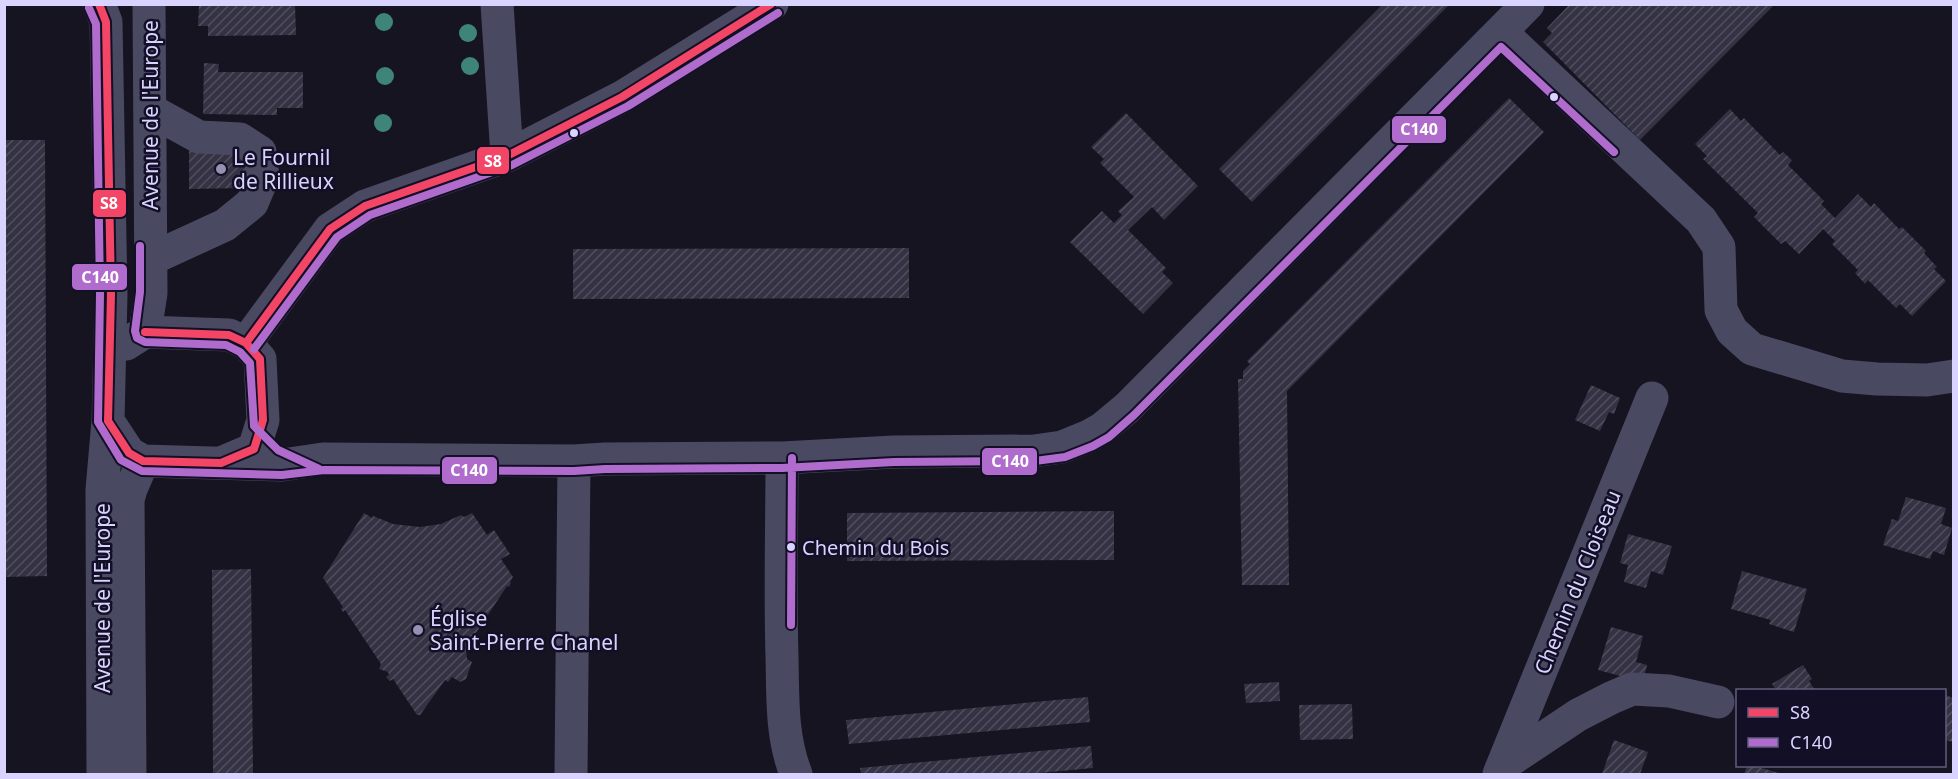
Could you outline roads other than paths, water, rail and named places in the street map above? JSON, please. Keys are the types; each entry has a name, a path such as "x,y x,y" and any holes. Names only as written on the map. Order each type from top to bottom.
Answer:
{"street":[{"name":"Avenue de l'Europe","path":"99,4 106,22 111,294 109,363"},
{"name":"Avenue de l'Europe","path":"145,333 151,293 149,4"},
{"path":"497,4 507,156"},
{"path":"246,343 330,229 365,206 507,156 622,98 772,4"},
{"path":"221,463 254,449 263,420 260,359 246,343 229,334 145,333 124,345 109,363 108,421 129,453 143,461 282,465 323,459 574,461 782,458 894,452 1034,452 1062,447 1103,428 1126,408 1528,4"},
{"path":"1501,32 1701,220 1719,247 1721,310 1732,331 1752,349 1842,376 1877,380 1927,380 1953,376"},
{"path":"150,110 199,137 240,139 260,152 263,177 252,203 225,225 151,259"},
{"name":"Chemin du Cloiseau","path":"1501,770 1652,398"},
{"path":"263,420 284,441 323,459"},
{"name":"Avenue de l'Europe","path":"102,774 102,490 108,421"},
{"path":"782,458 781,625 784,732 789,757 796,774"},
{"name":"Avenue de l'Europe","path":"130,774 128,500 143,461"},
{"path":"571,774 574,461"},
{"name":"Chemin du Cloiseau","path":"1501,770 1578,716 1632,689 1669,691 1718,702"}],"place":[{"name":"Le Fournil de Rillieux","path":"221,169"},
{"name":"Chemin du Bois","path":"791,547"},
{"name":"Église Saint-Pierre Chanel","path":"418,630"}]}
